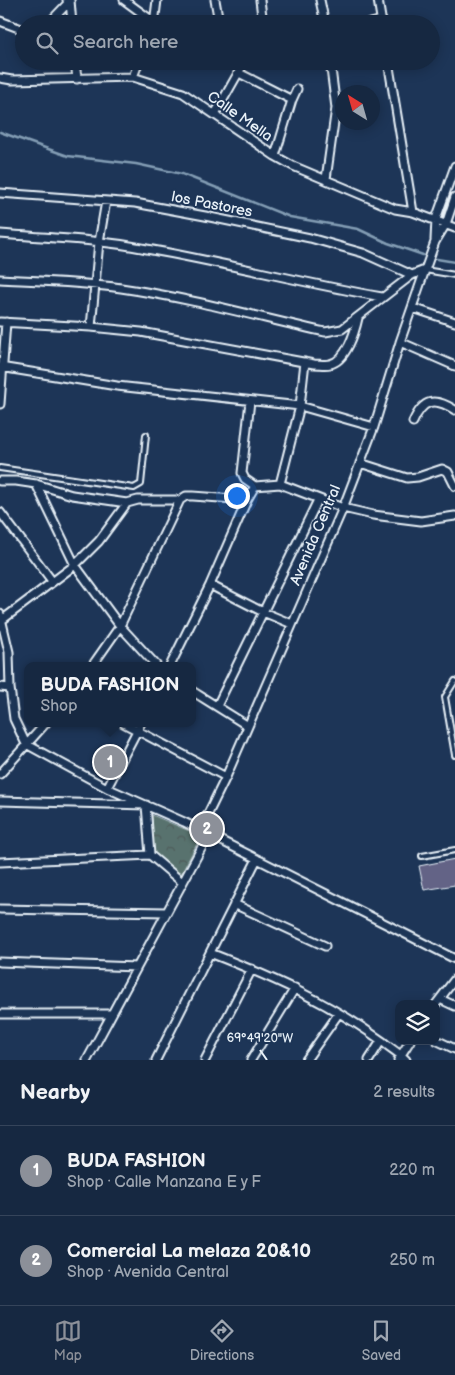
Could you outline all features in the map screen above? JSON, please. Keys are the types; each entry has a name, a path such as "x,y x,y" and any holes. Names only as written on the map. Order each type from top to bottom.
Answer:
{"street":[{"path":"56,15 69,0"},
{"path":"69,0 71,15"},
{"path":"124,0 144,15"},
{"path":"155,15 158,0"},
{"path":"215,0 218,15"},
{"path":"260,0 262,15"},
{"path":"320,0 323,15"},
{"path":"378,0 381,15"},
{"path":"0,21 15,27"},
{"path":"76,70 77,79"},
{"path":"133,76 135,70"},
{"path":"215,114 240,70"},
{"path":"326,179 336,108 331,70"},
{"path":"389,70 413,212"},
{"path":"239,73 292,100"},
{"name":"Calle Mella","path":"0,78 12,80 133,76 184,94 275,156 293,166 395,209 436,219 455,228"},
{"path":"275,156 297,89"},
{"name":"Avenida Central","path":"435,242 436,219 455,166"},
{"name":"los Pastores","path":"0,193 135,203 188,212 310,238 363,253 412,275"},
{"name":"Avenida Central","path":"200,830 226,777 360,464 374,427 400,342 425,270 435,242 446,224 455,197"},
{"path":"91,327 106,201"},
{"path":"0,234 100,242 146,248 309,284 382,297"},
{"path":"0,279 96,285 182,299 325,332 342,328 358,318 412,275 425,270"},
{"path":"413,308 455,322"},
{"path":"0,404 3,322 141,332 330,365 341,358 354,333 358,318"},
{"path":"400,342 455,366"},
{"path":"280,484 300,406 305,362"},
{"path":"1,367 117,386 300,406 374,427"},
{"path":"250,401 242,473 245,479 255,486 280,484 318,500 373,515 421,521 455,516"},
{"path":"413,422 422,406 431,402 443,402 455,410"},
{"path":"360,464 407,478 418,477 442,469 448,472 455,486"},
{"path":"0,481 36,484 72,495 127,503 138,500 180,500"},
{"path":"36,484 74,565 120,626 153,662"},
{"path":"172,662 210,585 255,486"},
{"path":"95,662 120,626 180,500 186,496 193,496 247,500"},
{"path":"217,706 318,500"},
{"path":"127,503 99,541 74,565 1,617 9,652 10,688 15,723 26,744 107,788 200,830 455,959"},
{"path":"0,512 52,581"},
{"path":"210,585 263,612 292,624"},
{"path":"0,688 10,688"},
{"path":"196,693 248,726"},
{"path":"0,774 42,727"},
{"path":"130,727 226,777"},
{"path":"107,788 138,727"},
{"path":"0,801 146,805"},
{"path":"146,805 150,855"},
{"path":"87,1060 208,834"},
{"path":"0,862 150,855 182,882"},
{"path":"156,1060 258,859"},
{"path":"234,904 325,946"},
{"path":"0,909 166,912"},
{"path":"210,953 295,988 365,1028 402,1058 408,1045"},
{"path":"0,962 137,967"},
{"path":"205,1060 252,969"},
{"path":"439,1000 455,979"},
{"path":"251,1060 295,988"},
{"path":"440,1002 455,1006"},
{"path":"306,1060 339,1013"},
{"path":"0,1014 110,1014"},
{"path":"369,1060 381,1041"},
{"path":"440,1042 455,1049"}],"lane":[{"path":"425,270 455,275"},
{"path":"0,468 134,488 141,484 146,435"},
{"path":"455,681 445,698 455,756"},
{"path":"422,856 455,850"}],"green space":[{"path":"152,815 201,836 180,876 152,852"}],"building":[{"path":"455,859 455,885 424,890 419,866"}],"waterway":[{"path":"0,132 68,156 136,164 182,174 290,217 358,229 388,243 423,255"},
{"path":"437,259 455,262"}],"place":[{"name":"BUDA FASHION","path":"110,762"},
{"name":"Comercial La melaza 20&10","path":"207,829"}]}
